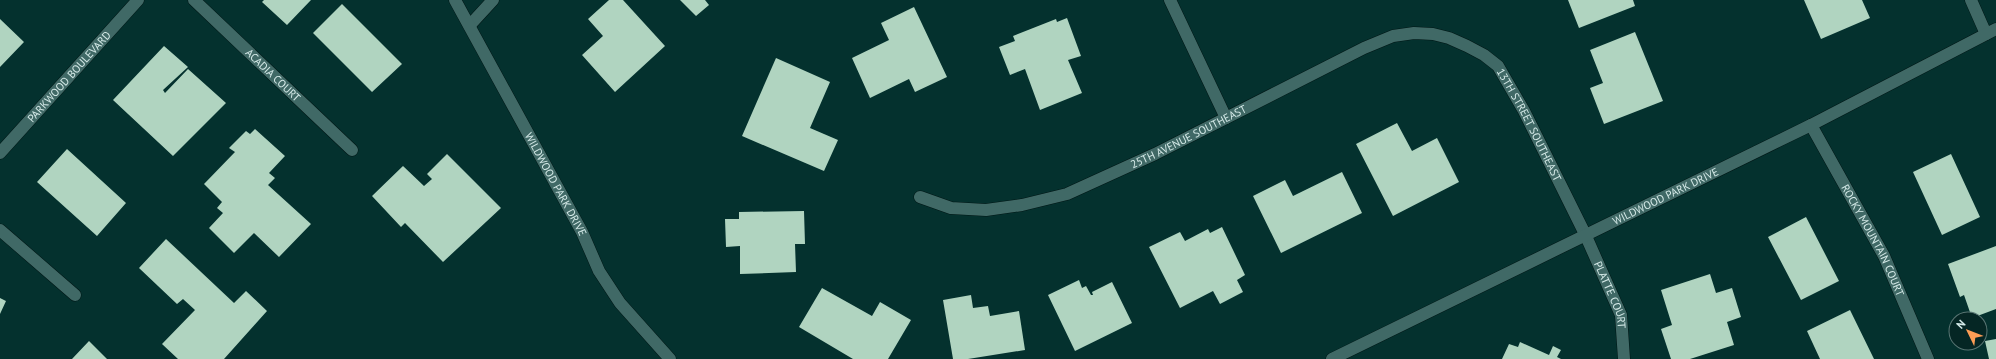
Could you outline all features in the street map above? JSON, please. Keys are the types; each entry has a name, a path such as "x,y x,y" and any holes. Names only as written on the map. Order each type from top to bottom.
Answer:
{"street":[{"name":"PARKWOOD BOULEVARD","path":"0,153 138,0"},
{"name":"ACADIA COURT","path":"194,0 352,150"},
{"name":"WILDWOOD PARK DRIVE","path":"455,0 582,232 599,271 620,303 670,359"},
{"path":"470,25 494,0"},
{"path":"1170,0 1226,118"},
{"path":"1971,0 1991,31"},
{"name":"WILDWOOD PARK DRIVE","path":"1332,359 1585,234 1811,125 1991,31"},
{"name":"25TH AVENUE SOUTHEAST","path":"920,197 951,208 986,210 1022,205 1067,194 1155,154 1364,48 1393,36 1414,33 1433,34 1449,38"},
{"name":"13TH STREET SOUTHEAST","path":"1449,38 1484,55 1498,66 1524,112 1585,234"},
{"name":"ROCKY MOUNTAIN COURT","path":"1811,125 1884,256 1928,359"},
{"path":"0,230 75,295"},
{"name":"PLATTE COURT","path":"1585,234 1621,315 1624,359"}],"building":[{"path":"264,0 311,0 287,25 262,2"},
{"path":"609,0 623,0 665,46 615,92 582,55 603,36 588,19"},
{"path":"680,0 705,0 709,5 696,16"},
{"path":"1568,0 1633,0 1635,6 1579,28"},
{"path":"1804,0 1862,0 1870,18 1821,39"},
{"path":"342,4 402,64 372,92 313,33"},
{"path":"914,7 947,77 915,92 909,79 870,98 852,58 889,40 881,23"},
{"path":"1067,18 1081,56 1068,60 1082,93 1040,110 1025,69 1010,75 999,47 1015,41 1013,36 1056,19 1057,22"},
{"path":"0,19 24,42 0,67"},
{"path":"1635,32 1663,101 1604,124 1590,88 1603,83 1590,50"},
{"path":"164,46 188,67 163,90 165,93 188,69 226,103 173,156 113,100"},
{"path":"776,58 830,82 810,128 838,140 824,171 742,136"},
{"path":"1397,123 1412,151 1437,138 1459,182 1393,216 1356,144"},
{"path":"255,129 285,156 269,173 275,178 268,185 311,224 279,257 254,233 234,253 209,228 223,213 217,208 222,202 204,184 235,152 229,148 246,131 250,134"},
{"path":"67,149 126,203 97,236 37,182"},
{"path":"447,154 501,208 443,262 405,223 401,227 372,196 403,166 424,186 432,179 427,174"},
{"path":"1951,154 1980,217 1942,235 1913,172"},
{"path":"1342,172 1362,213 1281,253 1253,196 1285,180 1293,196"},
{"path":"804,211 805,244 795,244 796,272 740,274 740,246 726,247 725,219 739,219 739,212"},
{"path":"1806,217 1839,281 1801,300 1768,237"},
{"path":"1222,227 1245,275 1237,280 1243,292 1220,304 1213,291 1180,308 1149,247 1180,232 1185,241 1208,229 1210,233"},
{"path":"166,239 234,303 246,291 267,311 224,359 178,359 162,344 195,310 183,299 177,304 139,268"},
{"path":"1996,246 1996,309 1988,312 1970,311 1964,295 1960,297 1948,264"},
{"path":"1710,274 1716,293 1732,288 1741,317 1727,322 1734,345 1690,359 1671,359 1661,329 1672,325 1661,290"},
{"path":"1079,280 1082,288 1086,286 1091,295 1093,295 1092,292 1112,282 1132,323 1075,351 1048,295"},
{"path":"822,288 872,316 880,302 911,320 888,359 853,359 799,327"},
{"path":"971,295 973,308 988,306 990,316 1019,311 1025,350 968,359 953,359 943,300"},
{"path":"0,298 6,301 0,314"},
{"path":"1850,310 1874,359 1820,359 1807,331"},
{"path":"1996,339 1996,359 1989,359 1987,351 1988,340"},
{"path":"89,341 107,359 72,359"},
{"path":"1520,342 1549,355 1553,346 1561,350 1557,357 1561,359 1502,359 1509,344 1518,347"}]}
